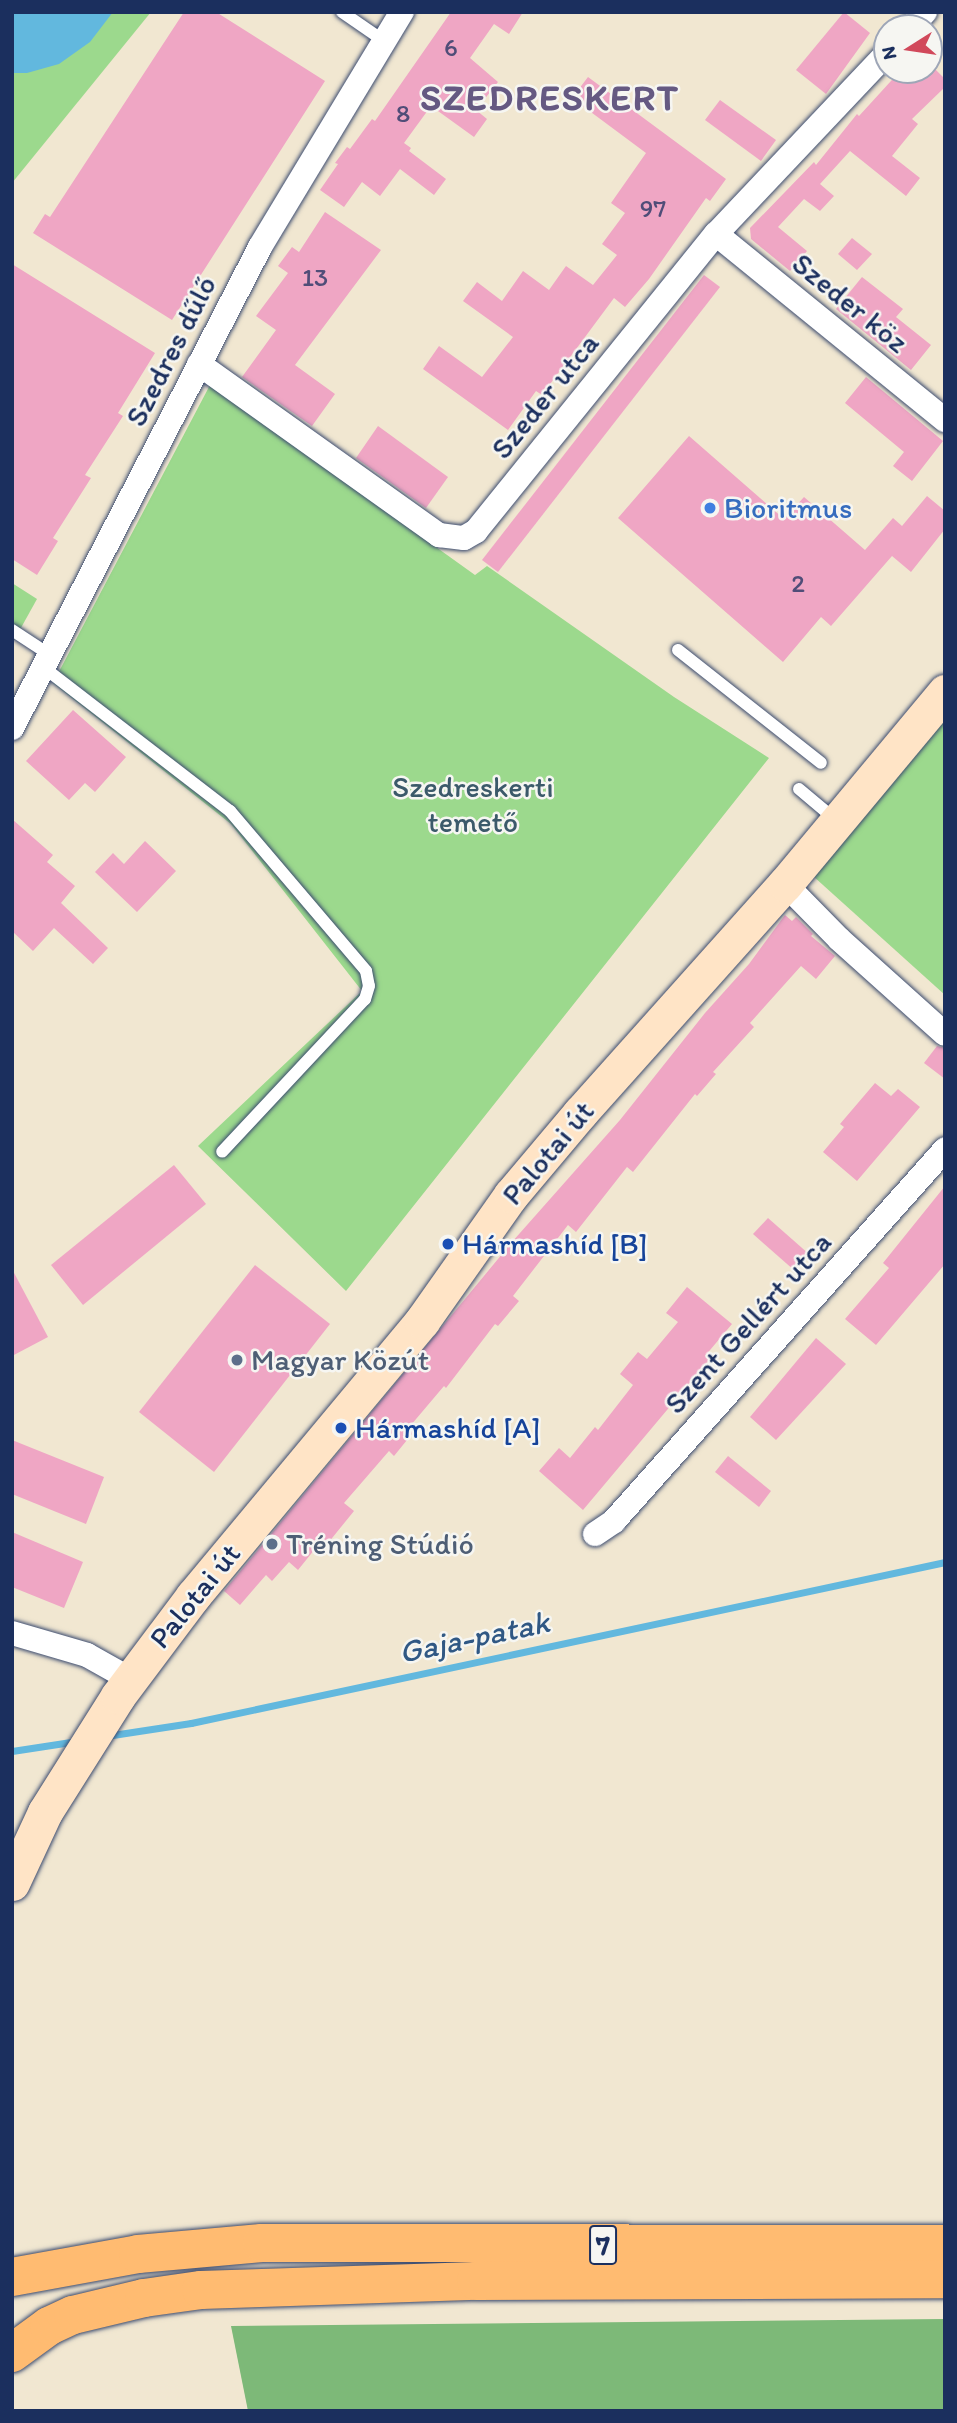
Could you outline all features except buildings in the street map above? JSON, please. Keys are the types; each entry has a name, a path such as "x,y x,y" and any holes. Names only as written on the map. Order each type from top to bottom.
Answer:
{"main road":[{"name":"Palotai út","path":"12,1883 55,1796 124,1687 193,1596 422,1321 511,1195 580,1113 785,884 945,692"},
{"name":"7","path":"12,2277 204,2246 330,2242 945,2244"},
{"name":"7","path":"12,2353 49,2326 73,2315 144,2298 213,2290 476,2281 945,2279"}],"street":[{"name":"Szedres dűlő","path":"12,728 260,247 402,12"},
{"name":"Szeder utca","path":"199,364 439,535 464,538 476,531 716,234 873,68"},
{"name":"Szeder köz","path":"716,234 945,420"},
{"path":"785,884 839,939 945,1034"},
{"name":"Szent Gellért utca","path":"595,1534 614,1521 945,1149"},
{"path":"12,1633 87,1655 124,1687"}],"lane":[{"path":"342,12 384,41"},
{"path":"12,630 230,811 366,971 369,986 365,999 222,1152"},
{"path":"678,650 821,763"},
{"path":"799,789 837,821"}],"green space":[{"path":"12,12 151,12 12,183"},
{"name":"Szedreskerti temető","path":"210,385 475,575 487,566 674,697 769,758 346,1291 198,1146 362,991 231,824 53,683"},
{"path":"12,583 37,599 12,644"},
{"path":"945,715 945,995 813,876"},
{"path":"945,2319 945,2411 248,2411 231,2326"}],"water":[{"path":"12,12 113,12 90,42 59,64 27,73 12,73"}],"waterway":[{"name":"Gaja-patak","path":"106,1736 191,1723 945,1562"},
{"name":"Gaja-patak","path":"12,1751 77,1741"}],"place":[{"name":"Bioritmus","path":"710,508"},
{"name":"Hármashíd [B]","path":"448,1244"},
{"name":"Magyar Közút","path":"237,1360"},
{"name":"Hármashíd [A]","path":"341,1428"},
{"name":"Tréning Stúdió","path":"272,1544"}],"district":[{"name":"SZEDRESKERT","path":"550,97"}]}
